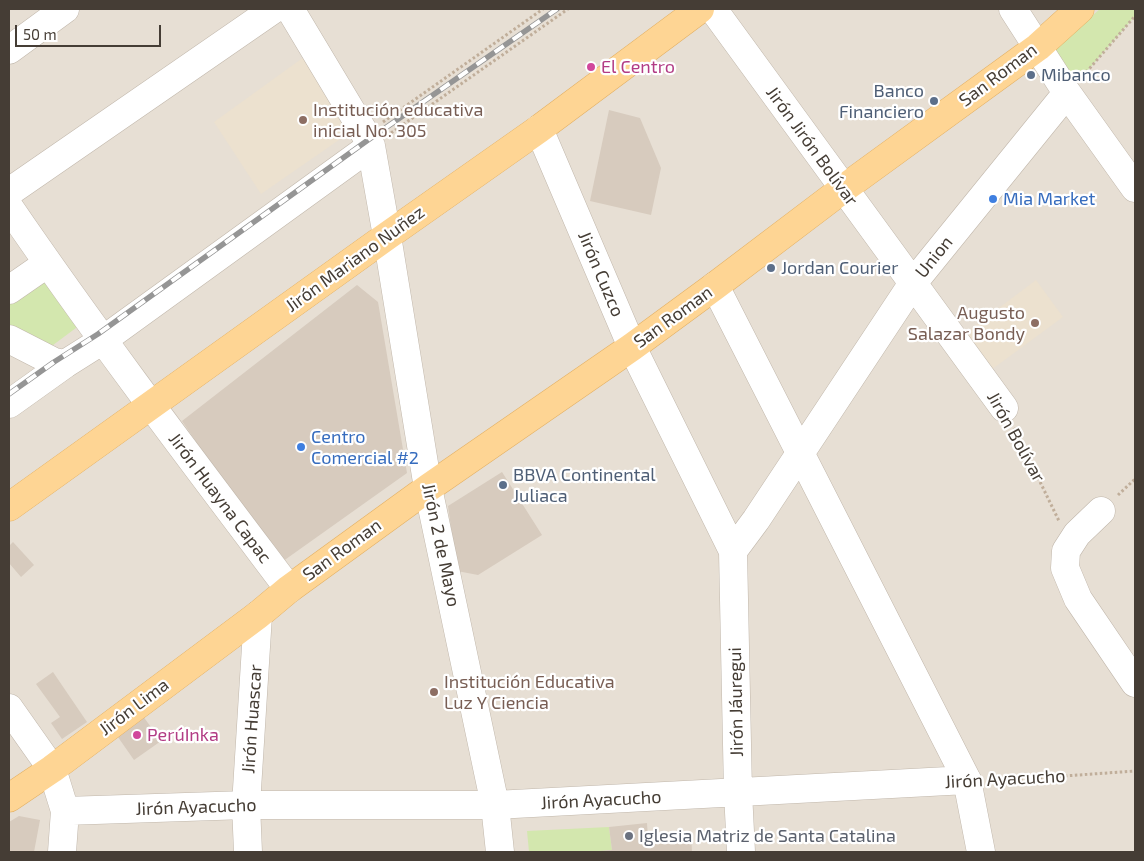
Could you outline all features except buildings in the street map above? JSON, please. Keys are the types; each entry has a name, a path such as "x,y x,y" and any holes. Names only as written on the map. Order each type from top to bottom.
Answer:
{"main road":[{"name":"Jirón Mariano Nuñez","path":"9,507 387,236 540,129 700,9"},
{"name":"San Roman","path":"258,615 289,589 428,488 632,347 716,286 844,189 1038,47 1080,9"},
{"name":"Jirón Lima","path":"9,798 52,769 258,615"}],"street":[{"path":"9,50 65,9"},
{"path":"9,192 274,9"},
{"name":"Jirón 2 de Mayo","path":"290,9 371,146 428,488 495,805 500,852"},
{"name":"Jirón Jirón Bolívar","path":"712,9 913,283"},
{"path":"1013,9 1038,47 1073,86 1135,188"},
{"name":"Union","path":"733,551 756,520 913,283 1073,86"},
{"name":"Jirón Cuzco","path":"540,129 632,347 733,551"},
{"path":"9,404 65,364 103,340 371,146"},
{"name":"Jirón Huayna Capac","path":"9,207 151,406 289,589"},
{"path":"9,290 48,263"},
{"name":"Jirón Bolívar","path":"913,283 1004,408"},
{"path":"716,286 967,780 981,852"},
{"path":"9,339 54,362 65,364"},
{"path":"1101,511 1077,534 1066,551 1066,568 1078,600 1135,683"},
{"name":"Jirón Jáuregui","path":"733,551 741,852"},
{"name":"Jirón Huascar","path":"248,852 246,805 258,615"},
{"path":"9,708 52,769 66,811 62,852"},
{"name":"Jirón Ayacucho","path":"66,811 246,805 495,805 967,780"}],"path":[{"path":"371,146 568,9"},
{"path":"1073,86 1135,16"},
{"name":"Jirón Bolívar","path":"1004,408 1058,517 1066,551"},
{"name":"Jirón Ayacucho","path":"967,780 1022,779 1135,771"}],"shaded area":[{"path":"9,9 1135,9 1135,852 9,852"},
{"path":"304,57 349,133 261,194 214,122"},
{"path":"1036,280 1063,317 991,370 964,334"}],"green space":[{"path":"1100,9 1135,9 1135,16 1068,93 1045,57"},
{"path":"46,269 84,322 45,351 9,335 9,294"},
{"path":"609,827 612,850 594,852 529,852 527,831"}],"railway":[{"path":"9,394 98,334 368,140 557,9"}],"place":[{"name":"El Centro","path":"591,67"},
{"name":"Mibanco","path":"1031,75"},
{"name":"Banco Financiero","path":"934,101"},
{"name":"Institución educativa inicial No. 305","path":"303,120"},
{"name":"Mia Market","path":"993,199"},
{"name":"Jordan Courier","path":"771,268"},
{"name":"Augusto Salazar Bondy","path":"1035,323"},
{"name":"Centro Comercial #2","path":"301,447"},
{"name":"BBVA Continental Juliaca","path":"503,485"},
{"name":"Institución Educativa Luz Y Ciencia","path":"434,692"},
{"name":"PerúInka","path":"137,735"},
{"name":"Iglesia Matriz de Santa Catalina","path":"629,836"}]}
